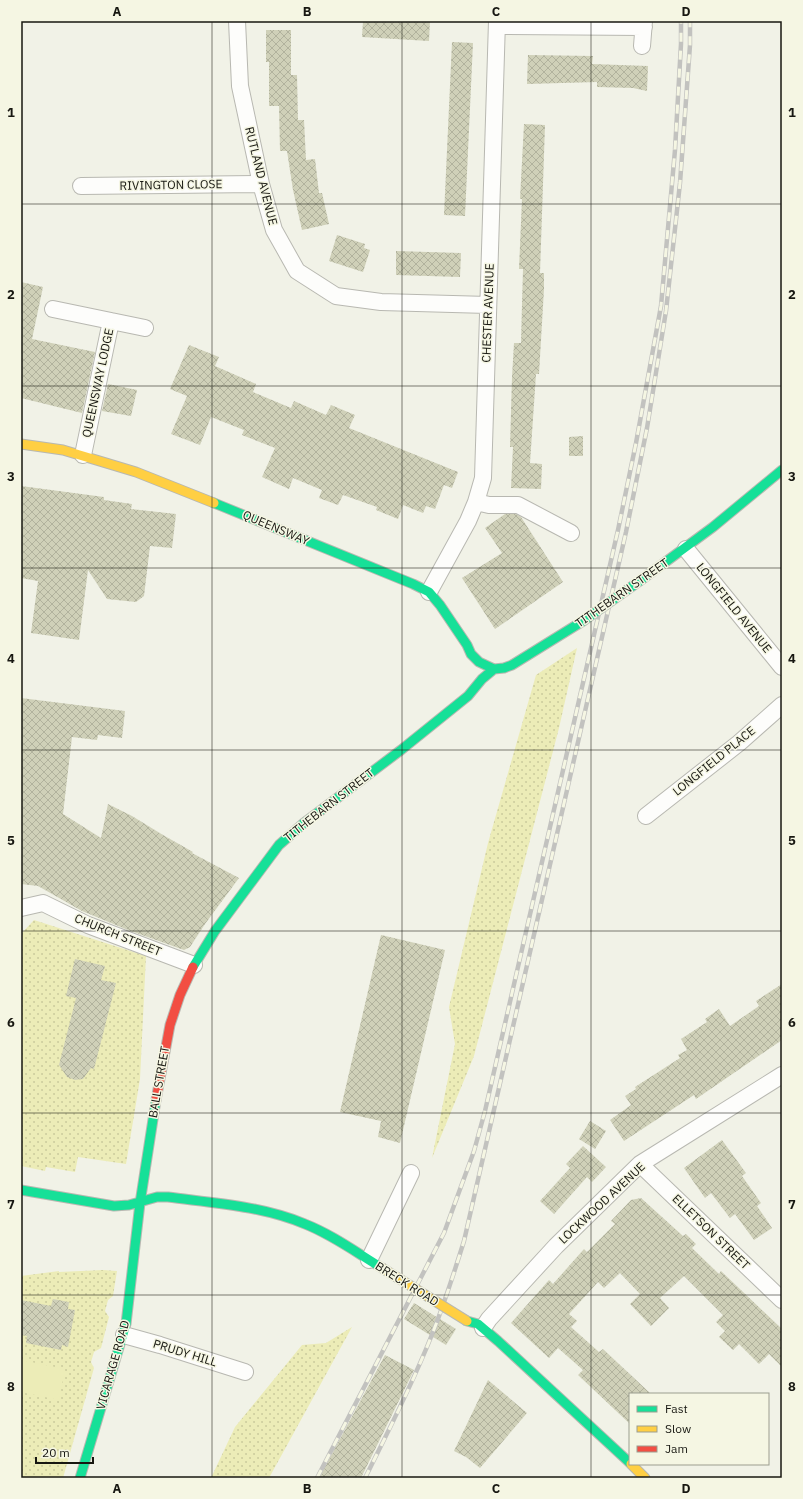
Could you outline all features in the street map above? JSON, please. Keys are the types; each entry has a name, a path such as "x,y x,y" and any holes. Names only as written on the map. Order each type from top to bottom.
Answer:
{"main road":[{"name":"QUEENSWAY","path":"21,444 63,450 136,472 194,494 413,584 429,592 444,610 467,645 471,654 479,662 494,669"},
{"name":"TITHEBARN STREET","path":"194,965 215,931 279,845 304,823 401,750 468,696 482,679 494,669 512,665 583,621 686,549 754,495 782,470"},
{"path":"470,667 471,654"},
{"name":"TITHEBARN STREET","path":"457,704 467,683"},
{"name":"BALL STREET","path":"140,1203 158,1085 170,1025 180,995 194,965"},
{"name":"BRECK ROAD","path":"21,1190 114,1206 128,1206 157,1197 168,1196 238,1207 282,1216 305,1224 375,1264 467,1321 478,1324 539,1378 629,1463"},
{"name":"VICARAGE ROAD","path":"80,1478 124,1335 134,1268 140,1203"},
{"name":"BRECK ROAD","path":"631,1465 640,1476"}],"street":[{"name":"RUTLAND AVENUE","path":"237,21 240,86 261,184 274,230 297,271 336,296 381,302 488,305"},
{"path":"497,23 644,24 642,46"},
{"name":"CHESTER AVENUE","path":"429,592 468,521 476,502 483,478 497,23"},
{"name":"RIVINGTON CLOSE","path":"81,186 261,184"},
{"name":"QUEENSWAY LODGE","path":"53,309 111,321 83,456"},
{"path":"111,321 145,328"},
{"path":"476,502 489,505 518,505 571,533"},
{"name":"LONGFIELD AVENUE","path":"686,549 782,667"},
{"name":"LONGFIELD PLACE","path":"646,816 738,743 782,705"},
{"name":"CHURCH STREET","path":"21,908 43,902 88,925 194,965"},
{"name":"LOCKWOOD AVENUE","path":"482,1328 556,1246 640,1164 782,1075"},
{"name":"ELLETSON STREET","path":"640,1164 782,1300"},
{"path":"375,1264 411,1173"},
{"name":"PRUDY HILL","path":"124,1335 245,1372"}],"green space":[{"path":"577,648 559,728 474,1056 432,1158 455,1044 449,1007 488,843 536,675"},
{"path":"34,920 146,956 140,1079 126,1164 78,1157 75,1172 46,1167 45,1171 21,1166 21,934"},
{"path":"59,1271 117,1271 113,1296 108,1300 105,1311 109,1317 101,1348 94,1352 91,1362 94,1368 63,1478 21,1478 21,1276"},
{"path":"352,1327 269,1478 211,1478 235,1427 302,1345 326,1343"},
{"path":"21,1360 65,1369 59,1400 21,1392"}],"building":[{"path":"363,21 430,21 429,41 362,37"},
{"path":"266,30 291,30 291,75 297,75 298,120 304,120 306,160 315,159 319,193 322,193 329,224 302,230 293,190 287,151 280,151 279,106 269,106 269,62 266,62"},
{"path":"452,42 473,43 465,216 444,215"},
{"path":"528,55 593,56 592,64 648,66 647,91 633,88 597,87 597,82 527,84"},
{"path":"524,124 545,125 540,273 544,273 544,289 539,374 536,374 530,463 542,464 541,489 511,488 513,447 510,447 514,343 521,343 523,269 519,269 522,199 520,199"},
{"path":"337,235 365,244 364,248 370,250 363,272 329,261"},
{"path":"396,251 461,253 460,277 396,275"},
{"path":"21,282 43,287 32,339 95,352 82,413 21,398"},
{"path":"189,345 219,357 215,366 256,384 253,392 291,408 294,401 326,415 331,405 355,415 349,428 458,472 452,488 444,485 435,509 426,506 423,513 403,505 398,519 376,510 377,507 343,495 338,505 319,498 322,490 293,478 289,489 262,477 275,448 242,435 244,430 211,417 200,445 171,434 187,396 170,389"},
{"path":"108,384 137,390 131,416 102,411"},
{"path":"583,436 583,456 569,456 569,437"},
{"path":"21,486 104,497 104,500 132,504 131,509 176,514 172,548 150,546 144,596 136,602 107,599 88,570 79,640 31,633 38,581 21,578"},
{"path":"505,514 516,514 521,517 563,582 495,629 462,578 502,553 485,528"},
{"path":"21,698 125,711 122,738 98,735 97,740 72,737 63,814 101,838 108,804 132,816 193,852 192,853 239,878 190,947 184,950 128,930 82,911 38,886 21,884"},
{"path":"381,935 445,950 400,1143 378,1137 381,1121 340,1112"},
{"path":"75,959 105,966 101,980 116,983 94,1069 91,1068 83,1079 75,1080 67,1077 59,1065 76,998 66,996"},
{"path":"782,984 782,1040 696,1099 694,1095 624,1141 610,1120 631,1105 625,1096 636,1089 635,1087 680,1058 678,1055 687,1050 681,1039 707,1022 705,1019 719,1009 730,1026 759,1006 756,1001"},
{"path":"590,1121 606,1131 595,1149 579,1139"},
{"path":"722,1140 746,1173 742,1176 761,1203 757,1206 772,1228 754,1240 735,1214 730,1218 711,1193 705,1198 684,1168"},
{"path":"583,1146 606,1167 592,1182 587,1177 554,1214 540,1201 570,1168 566,1164"},
{"path":"641,1198 683,1236 686,1234 696,1244 692,1248 719,1274 721,1271 782,1329 782,1367 769,1354 759,1364 739,1344 733,1350 719,1337 725,1331 716,1322 723,1315 684,1276 660,1298 669,1308 651,1326 630,1304 640,1294 620,1273 604,1288 598,1282 569,1314 577,1321 571,1327 599,1352 603,1349 650,1393 629,1393 629,1423 578,1375 583,1370 558,1348 549,1358 511,1323 549,1280 553,1284 584,1249 587,1252 615,1224 611,1221 631,1200"},
{"path":"53,1299 69,1302 68,1309 75,1310 68,1347 62,1345 61,1350 26,1343 27,1336 21,1335 21,1300 51,1306"},
{"path":"414,1303 456,1329 446,1345 404,1319"},
{"path":"385,1355 414,1370 361,1478 319,1478"},
{"path":"488,1380 527,1413 480,1468 466,1457 454,1451"}],"railway":[{"path":"317,1478 444,1233 474,1151 485,1111 618,530 636,443 661,306 675,150 681,21"},
{"path":"365,1478 400,1408 424,1355 445,1301 464,1241 626,532 647,428 666,311 680,183 690,45 690,21"}],"traffic: fast":[{"path":"641,580 713,527 782,470"},
{"path":"214,503 413,584 429,592 440,605 467,645 471,654 479,662 494,669"},
{"path":"583,621 641,580"},
{"path":"193,967 215,931 279,845 304,823 401,750 468,696 482,679 494,669 512,665 583,621"},
{"path":"80,1478 126,1324 140,1203 156,1100"},
{"path":"21,1190 114,1206 129,1205 157,1197 168,1197 255,1209 289,1218 315,1228 382,1268"},
{"path":"467,1321 478,1324 498,1341 629,1462"}],"traffic: slow":[{"path":"21,444 63,450 136,472 214,503"},
{"path":"382,1268 467,1321"},
{"path":"632,1465 645,1478"}],"traffic: jam":[{"path":"156,1100 170,1025 180,995 193,967"}]}
